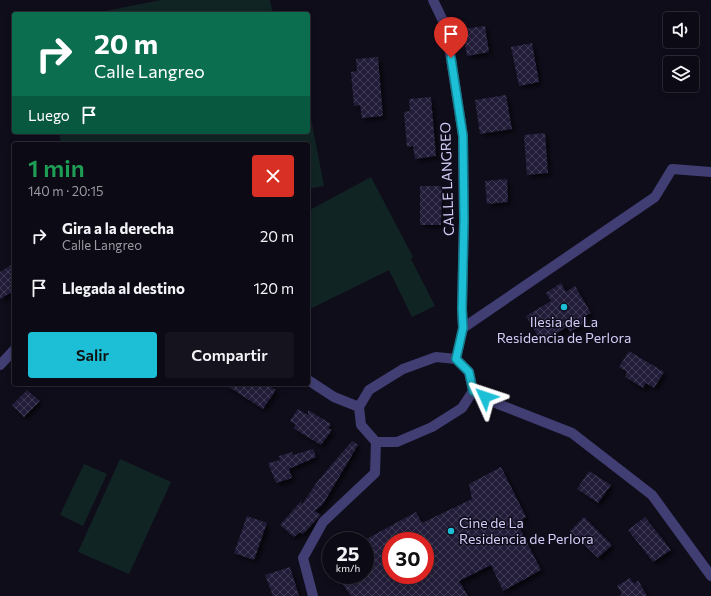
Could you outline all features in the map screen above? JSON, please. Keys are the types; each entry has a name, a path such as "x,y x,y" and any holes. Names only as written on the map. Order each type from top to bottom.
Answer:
{"street":[{"name":"CALLE LANGREO","path":"433,0 446,27 463,136 463,328 456,359"},
{"path":"463,328 655,197 672,169 711,172"},
{"path":"0,365 12,352"},
{"path":"313,596 303,558 323,522 375,473 376,442 361,425 360,408 369,390 403,369 436,358 456,359 469,372 473,391 462,408 432,427 397,442 376,442"},
{"path":"310,381 334,397 360,408"},
{"path":"473,391 498,404 572,433 652,495 711,576"}],"green space":[{"path":"161,0 270,0 273,12 100,12"},
{"path":"310,113 324,186 310,189 310,142 61,142 59,134 310,134"},
{"path":"371,177 413,257 411,259 435,306 412,317 389,270 310,309 310,210"},
{"path":"120,459 171,482 129,574 78,552"},
{"path":"84,464 107,474 83,526 60,515"}],"building":[{"path":"485,26 489,52 467,56 463,29"},
{"path":"532,43 539,82 519,86 511,47"},
{"path":"378,57 383,116 362,118 360,105 354,106 351,72 357,71 356,59"},
{"path":"506,95 512,129 480,134 475,100"},
{"path":"431,97 436,156 415,159 413,146 407,147 404,112 410,111 409,99"},
{"path":"545,133 548,173 527,175 524,135"},
{"path":"507,179 508,202 487,204 485,181"},
{"path":"420,186 442,186 441,225 420,225"},
{"path":"12,264 12,292 0,299 0,272"},
{"name":"Ilesia de La Residencia de Perlora","path":"561,283 566,292 575,286 591,313 582,318 585,323 570,332 567,327 542,343 526,316 551,301 546,293"},
{"path":"629,351 664,372 654,388 646,383 643,388 625,377 627,372 619,367"},
{"path":"227,386 269,386 276,390 263,409"},
{"path":"27,390 40,401 24,417 12,405"},
{"path":"298,409 308,415 308,410 331,424 328,428 332,430 321,445 293,428 296,425 290,421"},
{"path":"352,441 358,445 323,504 315,511 321,515 303,534 300,532 294,537 280,525 301,501 302,505 317,482"},
{"path":"313,449 316,457 289,469 292,478 276,483 268,463 280,460 279,456 292,452 293,455"},
{"name":"Cine de La Residencia de Perlora","path":"501,467 526,517 517,523 541,570 503,591 491,565 459,581 468,596 351,596 342,584 374,584 374,535 416,512 422,523 472,499 469,484"},
{"path":"589,471 611,485 598,503 577,489"},
{"path":"247,516 267,523 254,560 234,553"},
{"path":"584,517 612,545 598,558 570,531"},
{"path":"645,517 671,550 653,562 628,530"},
{"path":"290,567 299,596 273,596 265,575"},
{"path":"630,578 634,584 638,580 647,596 620,596 622,594 617,586"}],"place":[{"name":"Ilesia de La Residencia de Perlora","path":"564,307"},
{"name":"Cine de La Residencia de Perlora","path":"451,531"}],"route":[{"path":"451,58 463,136 463,328 456,359 469,372 473,391 485,397"}]}
